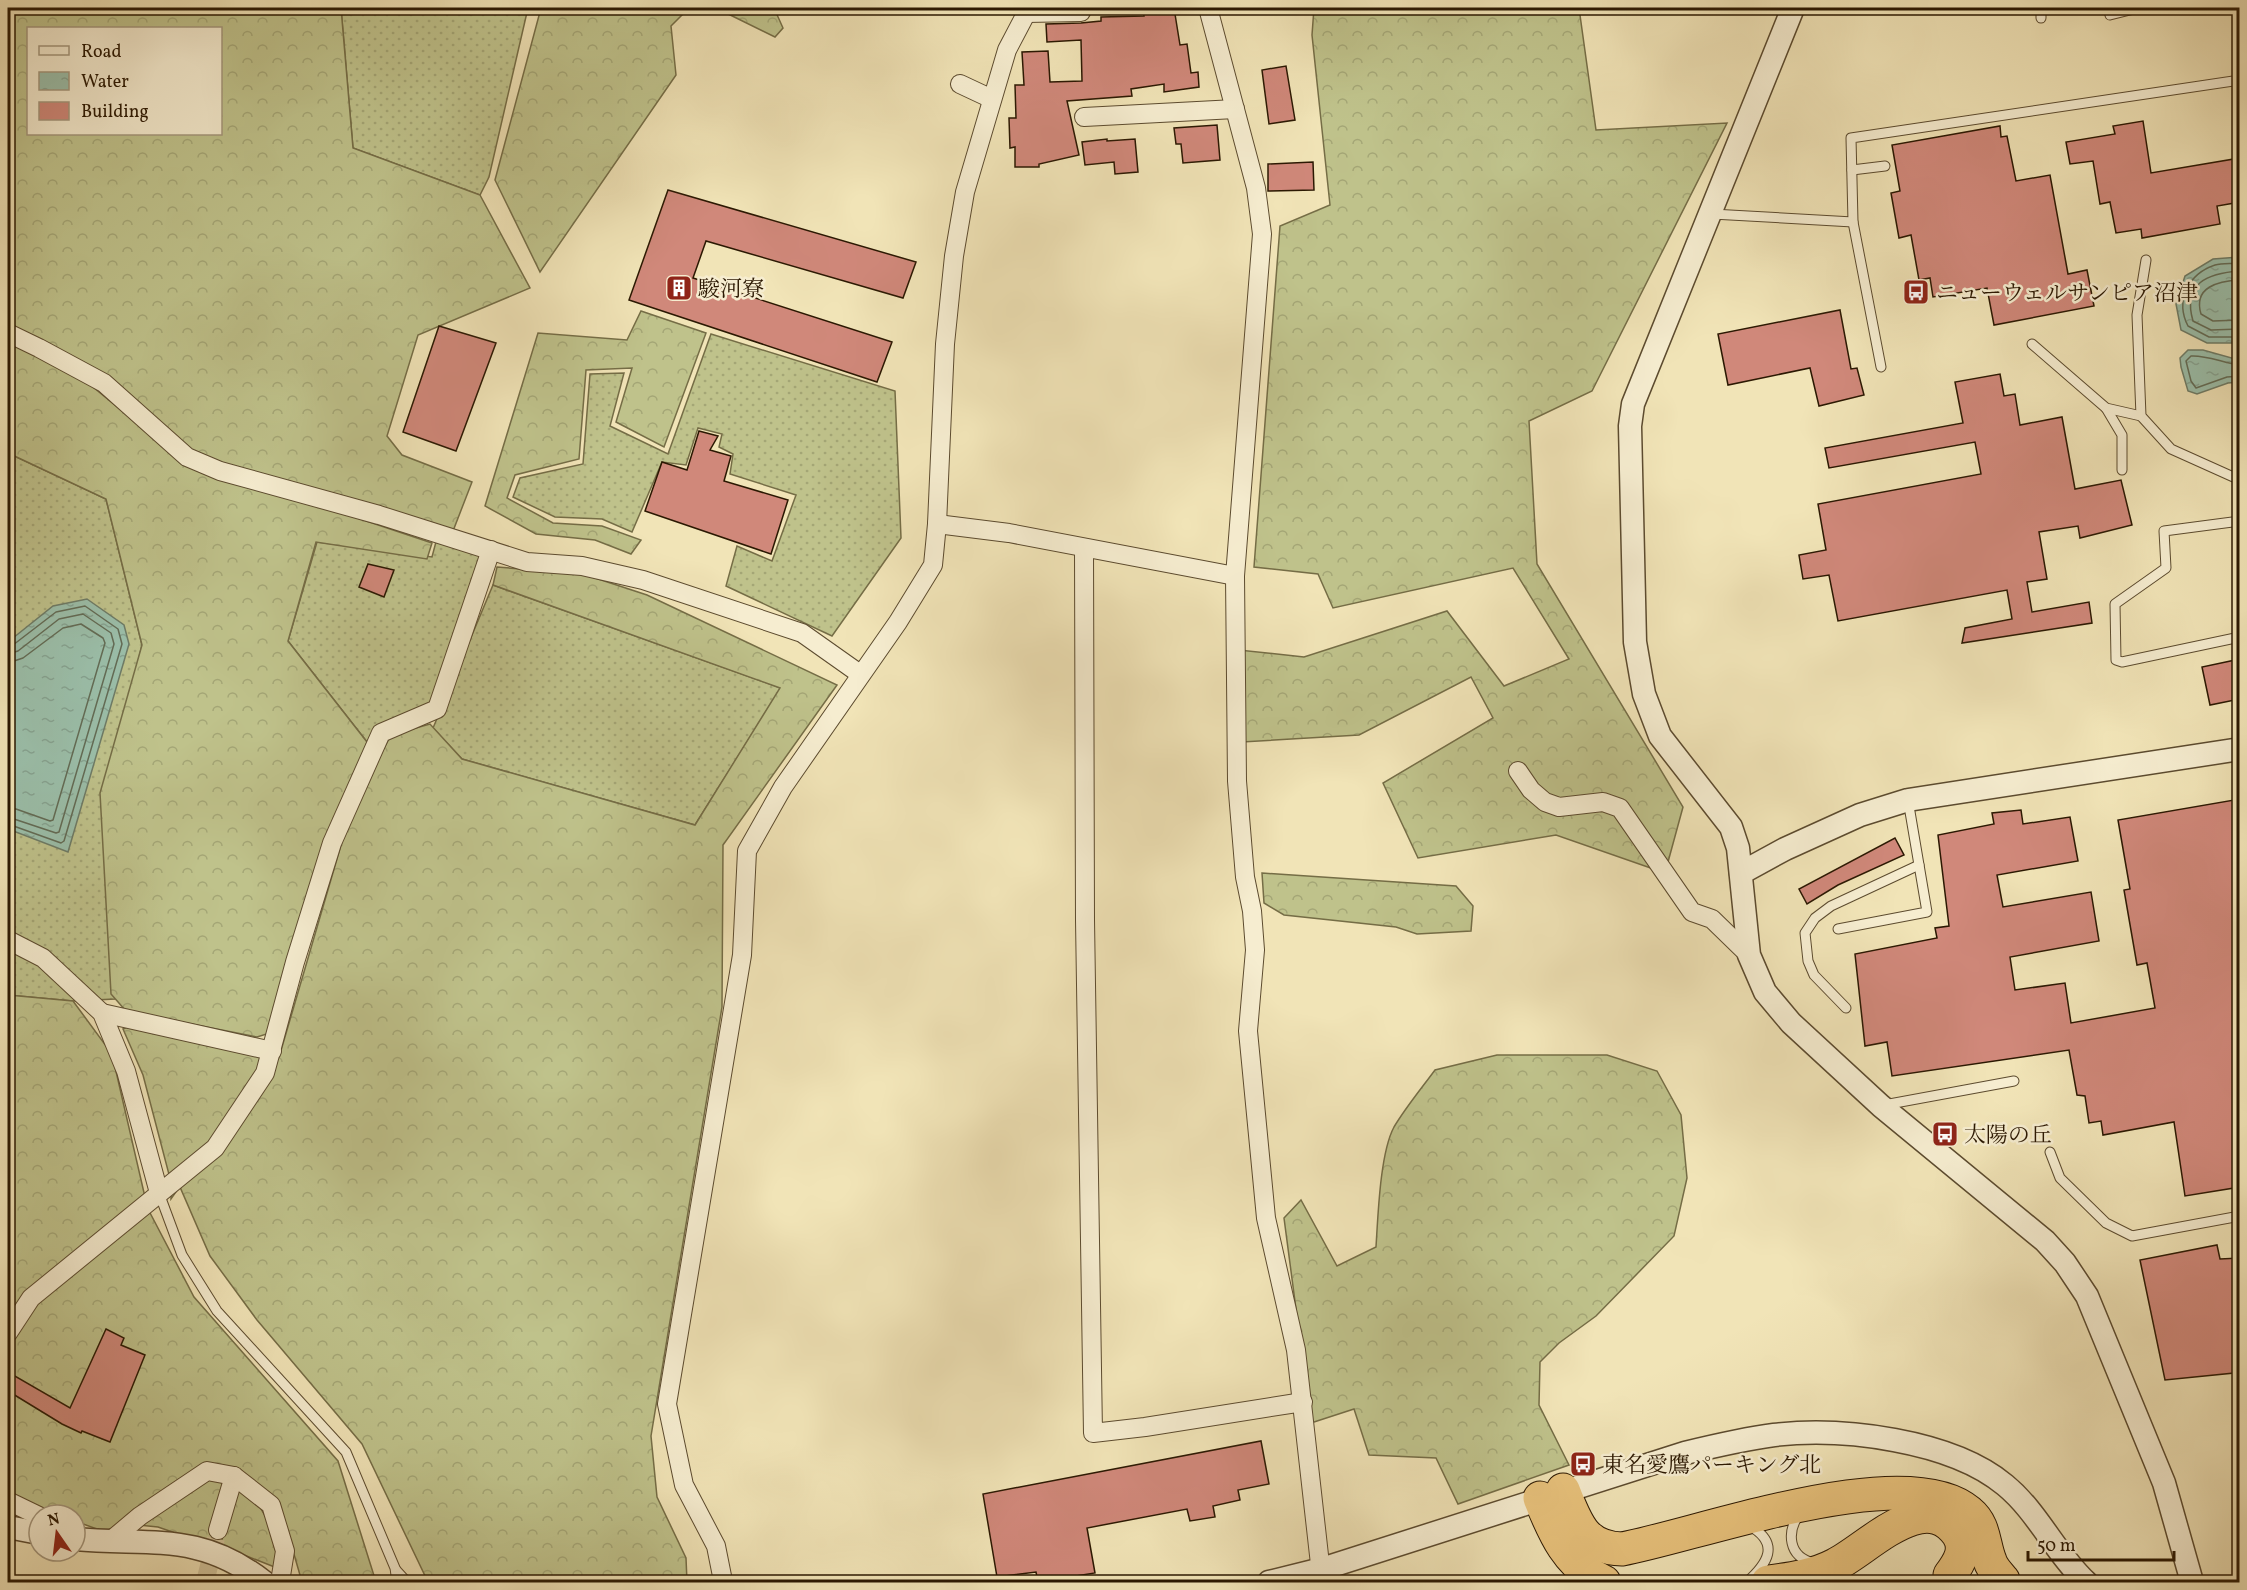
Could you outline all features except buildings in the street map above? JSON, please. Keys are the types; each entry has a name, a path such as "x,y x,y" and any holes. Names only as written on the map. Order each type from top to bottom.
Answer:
{"highway":[{"path":"1552,1494 1574,1516 1587,1537 1596,1545 1607,1549 1638,1546 1728,1521 1848,1497 1894,1493 1949,1498 1972,1514 1980,1524 1989,1559 2003,1580"},
{"path":"1552,1494 1554,1534 1582,1569 1604,1582"},
{"path":"1768,1582 1802,1577 1843,1561 1909,1519 1921,1516 1943,1521 1959,1535 1962,1555 1948,1579"}],"street":[{"path":"1208,8 1256,188 1262,234 1235,576 1237,781 1245,877 1252,911 1255,950 1248,1031 1266,1218 1296,1350 1322,1576"},
{"path":"1793,8 1633,404 1629,426 1635,642 1644,694 1660,736 1731,827 1738,848 1749,955 1766,992 1791,1023 1881,1106 2045,1240 2065,1263 2086,1296 2149,1442 2164,1483 2192,1582"},
{"path":"721,1582 722,1576 716,1546 684,1485 667,1404 742,955 747,851 783,787 898,621 933,565 945,344 954,256 965,192 1007,50 1027,10 1081,12"},
{"path":"960,84 992,99"},
{"path":"1084,117 1235,109"},
{"path":"8,333 104,383 187,457 220,471 379,515 527,562 582,566 643,580 802,633 860,674"},
{"path":"937,524 1009,533 1235,576"},
{"path":"1084,549 1084,920 1093,1433 1302,1402"},
{"path":"8,1334 31,1298 215,1148 265,1073 295,962 332,843 381,733 437,709 491,550"},
{"path":"1741,873 1785,849 1860,815 1908,800 2240,749"},
{"path":"1518,771 1531,790 1545,802 1559,807 1603,802 1620,808 1692,912 1712,919 1749,955"},
{"path":"8,940 43,958 102,1013 126,1071 159,1193"},
{"path":"102,1013 272,1052"},
{"path":"1269,1582 1322,1576 1552,1494 1685,1453 1730,1442 1776,1435 1821,1433 1864,1436 1907,1443 1948,1453 1978,1466 2006,1485 2031,1510 2072,1569 2086,1582"},
{"path":"109,1542 140,1516 207,1471 234,1476 271,1505 285,1551 280,1582"},
{"path":"218,1530 234,1476"},
{"path":"8,1502 27,1511"},
{"path":"8,1527 27,1531"},
{"path":"87,1540 155,1541 192,1546 234,1562 264,1582"}],"lane":[{"path":"2040,8 2041,18"},
{"path":"2108,8 2110,15 2138,8"},
{"path":"1881,367 1853,222 1851,138 2240,80"},
{"path":"1852,170 1885,166"},
{"path":"1709,214 1853,222"},
{"path":"2141,416 2137,315 2146,260"},
{"path":"2032,344 2106,408 2122,435 2122,470"},
{"path":"2106,408 2141,416 2171,449 2240,480"},
{"path":"2240,521 2164,531 2166,568 2115,603 2116,660 2122,662 2240,638"},
{"path":"1838,929 1927,912 1908,800"},
{"path":"1846,1008 1814,975 1808,961 1805,933 1815,918 1831,906 1919,865"},
{"path":"1881,1106 2014,1081"},
{"path":"2050,1152 2060,1178 2106,1223 2132,1236 2240,1216"},
{"path":"159,1193 182,1255 217,1311 346,1452 395,1568 397,1582"},
{"path":"1816,1503 1802,1511 1796,1519 1792,1528 1793,1548 1804,1561 1815,1564 1843,1561"},
{"path":"1728,1521 1749,1526 1759,1531 1766,1540 1767,1561 1747,1582"},
{"path":"392,1582 395,1568"},
{"path":"395,1568 407,1582"}],"green space":[{"path":"8,8 341,8 353,148 480,195 530,288 418,335 387,436 402,455 472,482 453,531 197,461 49,348 8,332"},
{"path":"341,8 528,8 489,177 480,195 353,148"},
{"path":"541,8 689,8 671,26 676,75 540,272 495,180"},
{"path":"716,8 774,8 783,28 775,37"},
{"path":"1314,8 1579,8 1596,130 1727,123 1592,391 1529,421 1537,564 1683,807 1665,873 1556,835 1418,858 1383,783 1493,718 1471,677 1359,735 1242,742 1239,650 1304,657 1447,611 1504,686 1569,659 1513,568 1333,608 1318,574 1254,567 1280,226 1330,205 1312,35"},
{"path":"641,311 706,333 664,447 616,422 632,368 586,370 579,459 515,475 507,498 553,523 602,526 641,540 631,554 595,540 536,534 485,506 538,333 627,340"},
{"path":"711,334 895,391 901,538 832,636 726,586 737,546 772,561 796,495 730,474 733,454 719,447 722,434 698,428 686,465 662,462 632,532 602,519 555,517 513,497 520,478 583,464 590,374 624,373 610,426 668,454"},
{"path":"8,342 55,356 181,459 432,543 427,559 316,542 288,641 367,742 270,1033 257,1037 126,1011 111,994 100,793 142,645 106,499 8,453"},
{"path":"8,453 106,499 142,645 106,797 115,999 73,1001 8,995"},
{"path":"437,538 495,559 437,709 367,742 288,641 317,542 432,557"},
{"path":"497,567 583,574 647,595 837,685 723,845 722,1007 651,1436 657,1497 686,1558 687,1582 428,1582 362,1444 257,1320 210,1256 180,1187 280,1054 351,811 391,735 430,724 462,759 695,825 780,688 493,585"},
{"path":"493,585 781,688 695,825 462,759 433,728"},
{"path":"1262,873 1456,886 1473,906 1471,931 1417,934 1396,927 1284,915 1264,903"},
{"path":"8,995 73,1001 112,1054 145,1197 8,1317"},
{"path":"135,1024 261,1050 264,1067 171,1199 171,1182 143,1075 123,1029"},
{"path":"1497,1055 1607,1055 1657,1071 1681,1115 1687,1178 1674,1236 1596,1316 1559,1343 1540,1362 1539,1405 1569,1465 1458,1504 1436,1458 1369,1455 1354,1409 1311,1423 1284,1218 1301,1200 1337,1266 1376,1247 1383,1168 1389,1138 1394,1127 1435,1070"},
{"path":"148,1209 194,1297 338,1461 376,1582 302,1582 285,1523 237,1478 207,1471 105,1532 87,1525 87,1503 27,1503 8,1493 8,1338 27,1303"},
{"path":"207,1474 227,1483 210,1545 158,1527 138,1525"},
{"path":"233,1485 253,1495 282,1545 277,1568 239,1553 220,1549"}],"water":[{"path":"2239,257 2239,343 2207,343 2181,330 2176,304 2185,276 2213,259"},
{"path":"2188,350 2203,350 2239,360 2239,382 2228,383 2197,394 2188,391 2180,358"},
{"path":"87,599 124,625 129,644 68,852 8,829 8,642 53,606"}],"tunnel":[{"path":"205,1582 218,1530"}],"place":[{"name":"駿河寮","path":"679,288"},
{"name":"ニューウェルサンピア沼津","path":"1916,292"},
{"name":"太陽の丘","path":"1945,1134"},
{"name":"東名愛鷹パーキング北","path":"1583,1464"}]}
